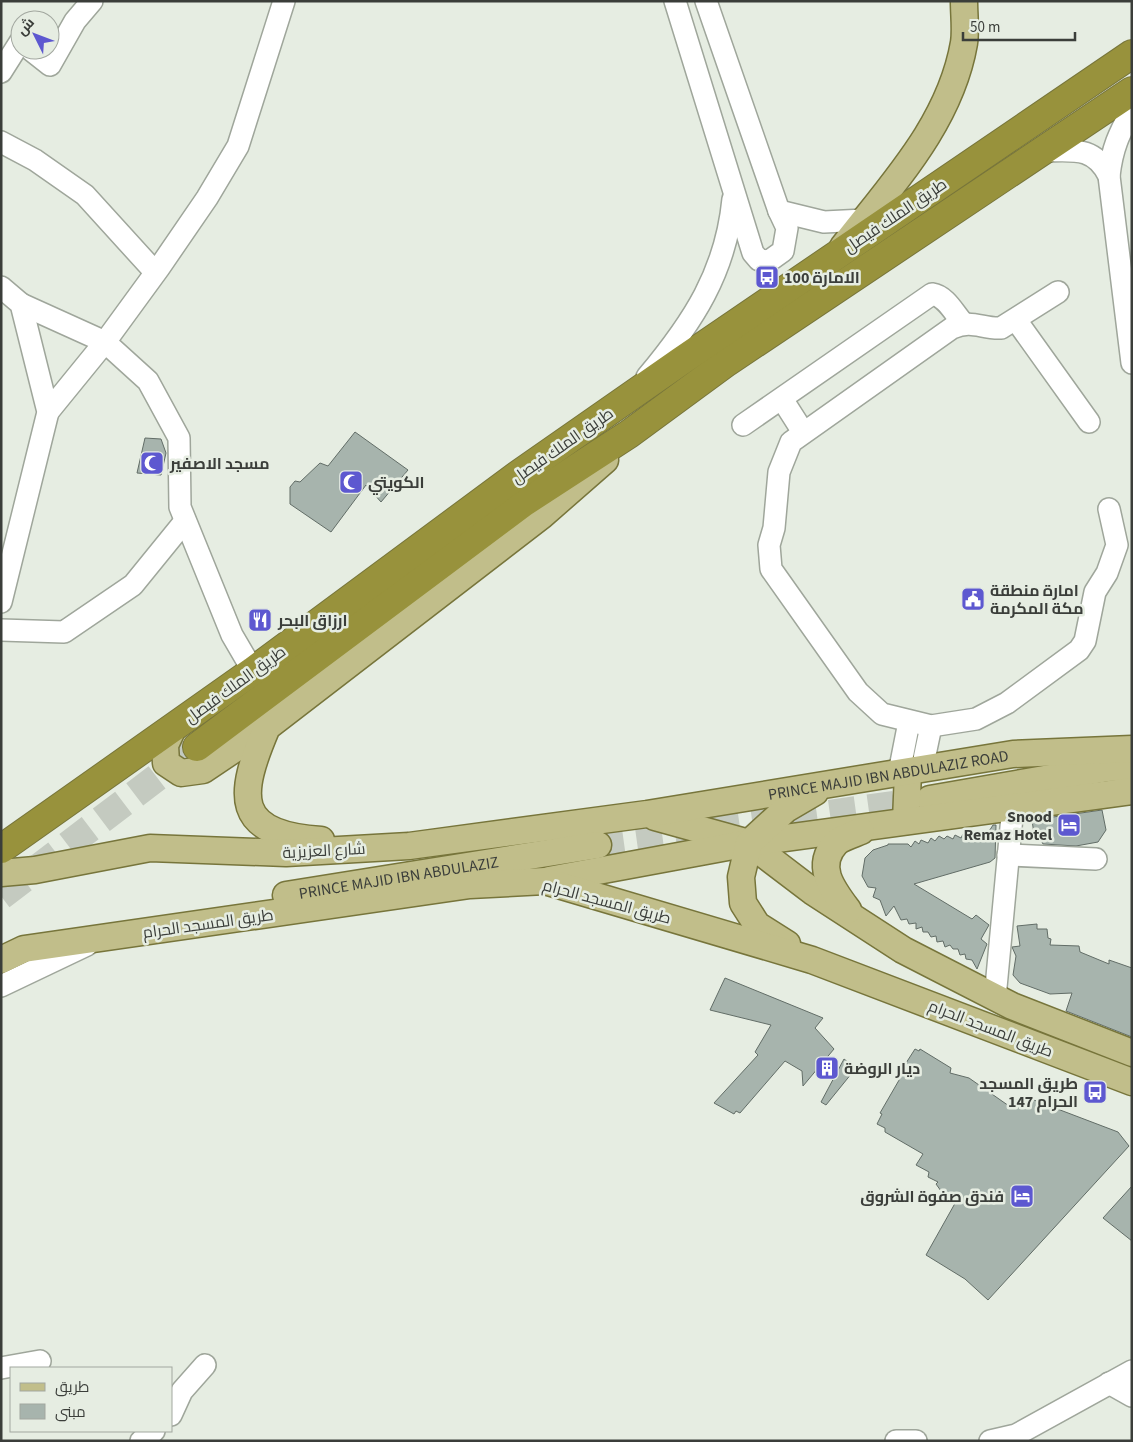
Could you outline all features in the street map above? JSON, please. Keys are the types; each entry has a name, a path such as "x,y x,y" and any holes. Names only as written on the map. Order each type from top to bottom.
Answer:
{"highway":[{"name":"طريق الملك فيصل","path":"1,849 253,671 518,474 1132,54"},
{"name":"طريق الملك فيصل","path":"198,747 523,503 661,411 727,362 1132,91"}],"main road":[{"path":"837,255 924,142 947,99 964,42 964,1"},
{"path":"1094,116 1132,104"},
{"path":"173,728 166,746 166,763 181,773 203,770 267,727 541,516 661,411"},
{"path":"267,727 251,765 246,796 252,815 271,830 303,838 409,846"},
{"name":"PRINCE MAJID IBN ABDULAZIZ ROAD","path":"647,814 1013,754 1132,749"},
{"path":"930,799 1108,768 1132,767"},
{"path":"906,821 910,771"},
{"path":"812,960 757,925 743,903 741,877 749,843 786,809 826,785"},
{"path":"545,881 749,843 1132,791"},
{"name":"شارع العزيزية","path":"1,873 35,870 150,848 286,852 409,846 647,814"},
{"name":"طريق المسجد الحرام","path":"647,814 749,843 812,891 903,950 1012,1006 1132,1053"},
{"path":"854,918 830,887 825,864 836,843 871,826"},
{"name":"PRINCE MAJID IBN ABDULAZIZ","path":"12,955 323,888 598,845"},
{"name":"طريق المسجد الحرام","path":"12,955 101,938 470,885 545,881 812,960 1132,1082"}],"street":[{"path":"60,47 75,21 92,1"},
{"path":"1,602 9,535 48,412 105,342 155,272 207,198 238,146 284,1"},
{"path":"675,1 752,253 760,260 769,262 783,251 787,228 779,211 706,1"},
{"path":"1,72 10,58"},
{"path":"44,60 50,65 53,60"},
{"path":"1132,110 1116,138 1111,154 1109,176 1132,363"},
{"path":"1,142 36,160 85,195 155,272"},
{"path":"1042,151 1084,151 1104,166 1109,176"},
{"path":"632,395 678,340 701,304 719,266 730,228 734,189"},
{"path":"779,211 824,222 864,220"},
{"path":"1,287 21,304 105,342 148,381 179,438 180,507 185,521 232,635 253,671"},
{"path":"1058,292 1001,328 992,329 976,323 963,323 936,339 791,442 779,472 774,528 769,545 771,569 858,692 882,714 931,726 962,723 993,711 1079,650 1087,633 1095,592 1107,573 1117,545 1109,509"},
{"path":"743,425 932,294 939,295 944,299 963,323"},
{"path":"21,304 48,412"},
{"path":"1016,320 1089,422"},
{"path":"782,398 804,432"},
{"path":"1,630 64,632 133,585 185,521"},
{"path":"909,722 910,771"},
{"path":"910,771 931,726"},
{"path":"995,998 1013,806"},
{"path":"1008,855 1096,858"},
{"path":"1,986 101,938"},
{"path":"1,1368 40,1361"},
{"path":"172,1413 182,1391 205,1364"},
{"path":"990,1441 1016,1435 1132,1371"},
{"path":"1109,1383 1132,1396"},
{"path":"141,1441 153,1432"},
{"path":"896,1441 916,1441"}],"building":[{"name":"الكويتي","path":"355,432 408,470 381,502 366,485 331,532 290,504 290,487 295,481 300,482 320,463 328,466"},
{"name":"مسجد الاصفير","path":"145,438 161,439 166,453 161,475 137,473"},
{"name":"Snood Remaz Hotel","path":"1102,810 1106,830 1098,842 1076,846 1043,844 1041,840 1035,841 1032,820"},
{"path":"993,825 996,825 995,858 990,862 914,884 972,919 976,915 989,925 981,939 987,944 977,969 972,960 966,959 965,954 960,955 958,949 953,949 950,945 945,947 943,941 937,942 936,936 931,937 928,932 923,932 922,927 916,929 916,923 909,924 907,919 901,920 894,906 886,916 880,900 873,897 876,888 868,887 862,876 865,858 873,850 888,844 908,844 911,847 915,841 919,844 921,840 928,843 931,838 935,841 939,836 944,839 947,836 953,839 955,835 961,838 963,834 968,838 971,833 977,837 981,832 986,836"},
{"path":"1037,924 1037,929 1047,929 1048,938 1051,939 1050,945 1079,946 1080,952 1109,964 1109,960 1132,968 1132,1037 1066,1011 1072,993 1050,994 1020,983 1013,975 1016,956 1012,947 1020,946 1017,926"},
{"path":"725,978 823,1018 815,1028 834,1049 803,1086 802,1071 785,1061 740,1113 736,1111 734,1114 714,1103 758,1055 755,1052 771,1025 710,1010"},
{"name":"فندق صفوة الشروق","path":"915,1049 919,1051 920,1049 951,1068 950,1073 969,1078 1009,1106 1018,1099 1026,1097 1118,1132 1129,1146 988,1300 965,1279 926,1255 958,1198 941,1191 936,1184 938,1182 928,1177 929,1172 916,1165 923,1154 885,1132 885,1128 877,1124 882,1114 880,1113 902,1075 899,1074"},
{"path":"844,1059 856,1068 826,1105 821,1102"},
{"path":"1132,1186 1132,1241 1103,1218"}],"tunnel":[{"path":"1,896 197,747"},
{"path":"598,845 929,799"}],"place":[{"name":"الامارة 100","path":"767,277"},
{"name":"مسجد الاصفير","path":"152,463"},
{"name":"الكويتي","path":"351,482"},
{"name":"امارة منطقة مكة المكرمة","path":"973,599"},
{"name":"ارزاق البحر","path":"260,620"},
{"name":"Snood Remaz Hotel","path":"1069,825"},
{"name":"ديار الروضة","path":"827,1068"},
{"name":"طريق المسجد الحرام 147","path":"1095,1092"},
{"name":"فندق صفوة الشروق","path":"1022,1196"}]}
